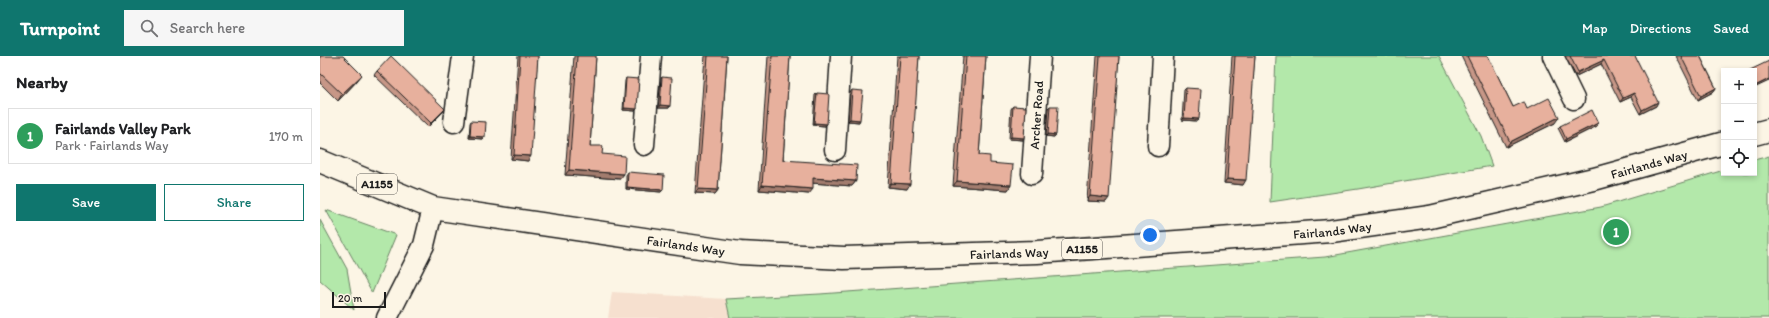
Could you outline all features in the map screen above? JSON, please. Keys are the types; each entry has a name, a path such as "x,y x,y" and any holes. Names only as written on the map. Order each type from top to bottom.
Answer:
{"main road":[{"path":"1757,133 1769,130"},
{"name":"Fairlands Way","path":"320,161 433,208 740,253 844,258 1037,252 1331,231 1430,217 1594,179 1721,144"}],"street":[{"path":"454,122 463,56"},
{"path":"644,145 651,56"},
{"path":"835,150 840,56"},
{"name":"Archer Road","path":"1032,174 1040,56"},
{"path":"1158,146 1163,56"},
{"path":"1553,56 1574,99"},
{"path":"387,318 424,245 433,208"}],"shaded area":[{"path":"612,292 726,299 730,318 608,318"}],"green space":[{"path":"1276,56 1439,56 1481,136 1492,166 1358,189 1270,202"},
{"path":"1769,156 1769,318 730,318 726,299 820,294 1325,257 1601,207 1721,171 1721,176 1757,176 1757,159"},
{"path":"326,210 396,235 372,293"},
{"path":"320,220 347,269 354,310 320,280"}],"building":[{"path":"320,56 343,56 362,75 342,94 320,73"},
{"path":"391,56 445,109 431,123 377,71"},
{"path":"520,56 538,56 531,156 514,155"},
{"path":"577,56 596,56 590,146 603,146 602,154 625,156 624,174 569,170"},
{"path":"708,56 727,56 718,190 698,189"},
{"path":"772,56 790,56 783,160 857,165 856,181 813,178 813,189 762,185"},
{"path":"900,56 919,56 910,184 891,183"},
{"path":"966,56 986,56 979,155 990,156 990,163 1013,165 1011,185 957,181"},
{"path":"1100,56 1119,56 1109,198 1090,196"},
{"path":"1235,56 1255,56 1246,180 1227,179"},
{"path":"1467,56 1488,56 1513,107 1524,102 1527,109 1549,98 1559,117 1510,142"},
{"path":"1570,56 1635,56 1658,102 1642,110 1634,93 1623,98 1604,60 1578,72"},
{"path":"1681,56 1700,56 1716,88 1701,96"},
{"path":"1769,61 1769,79 1757,85 1757,68 1754,68"},
{"path":"662,77 672,78 670,106 660,105"},
{"path":"626,78 639,79 637,109 624,108"},
{"path":"1186,88 1201,89 1199,119 1184,118"},
{"path":"852,90 863,91 860,120 850,119"},
{"path":"817,93 829,94 827,124 814,123"},
{"path":"1013,106 1026,107 1024,138 1011,137"},
{"path":"1050,106 1058,106 1056,135 1048,134"},
{"path":"1592,110 1598,123 1566,139 1560,126"},
{"path":"471,121 486,122 485,137 470,136"},
{"path":"628,172 664,175 663,190 627,187"}],"place":[{"name":"Fairlands Valley Park","path":"1616,232"}]}
